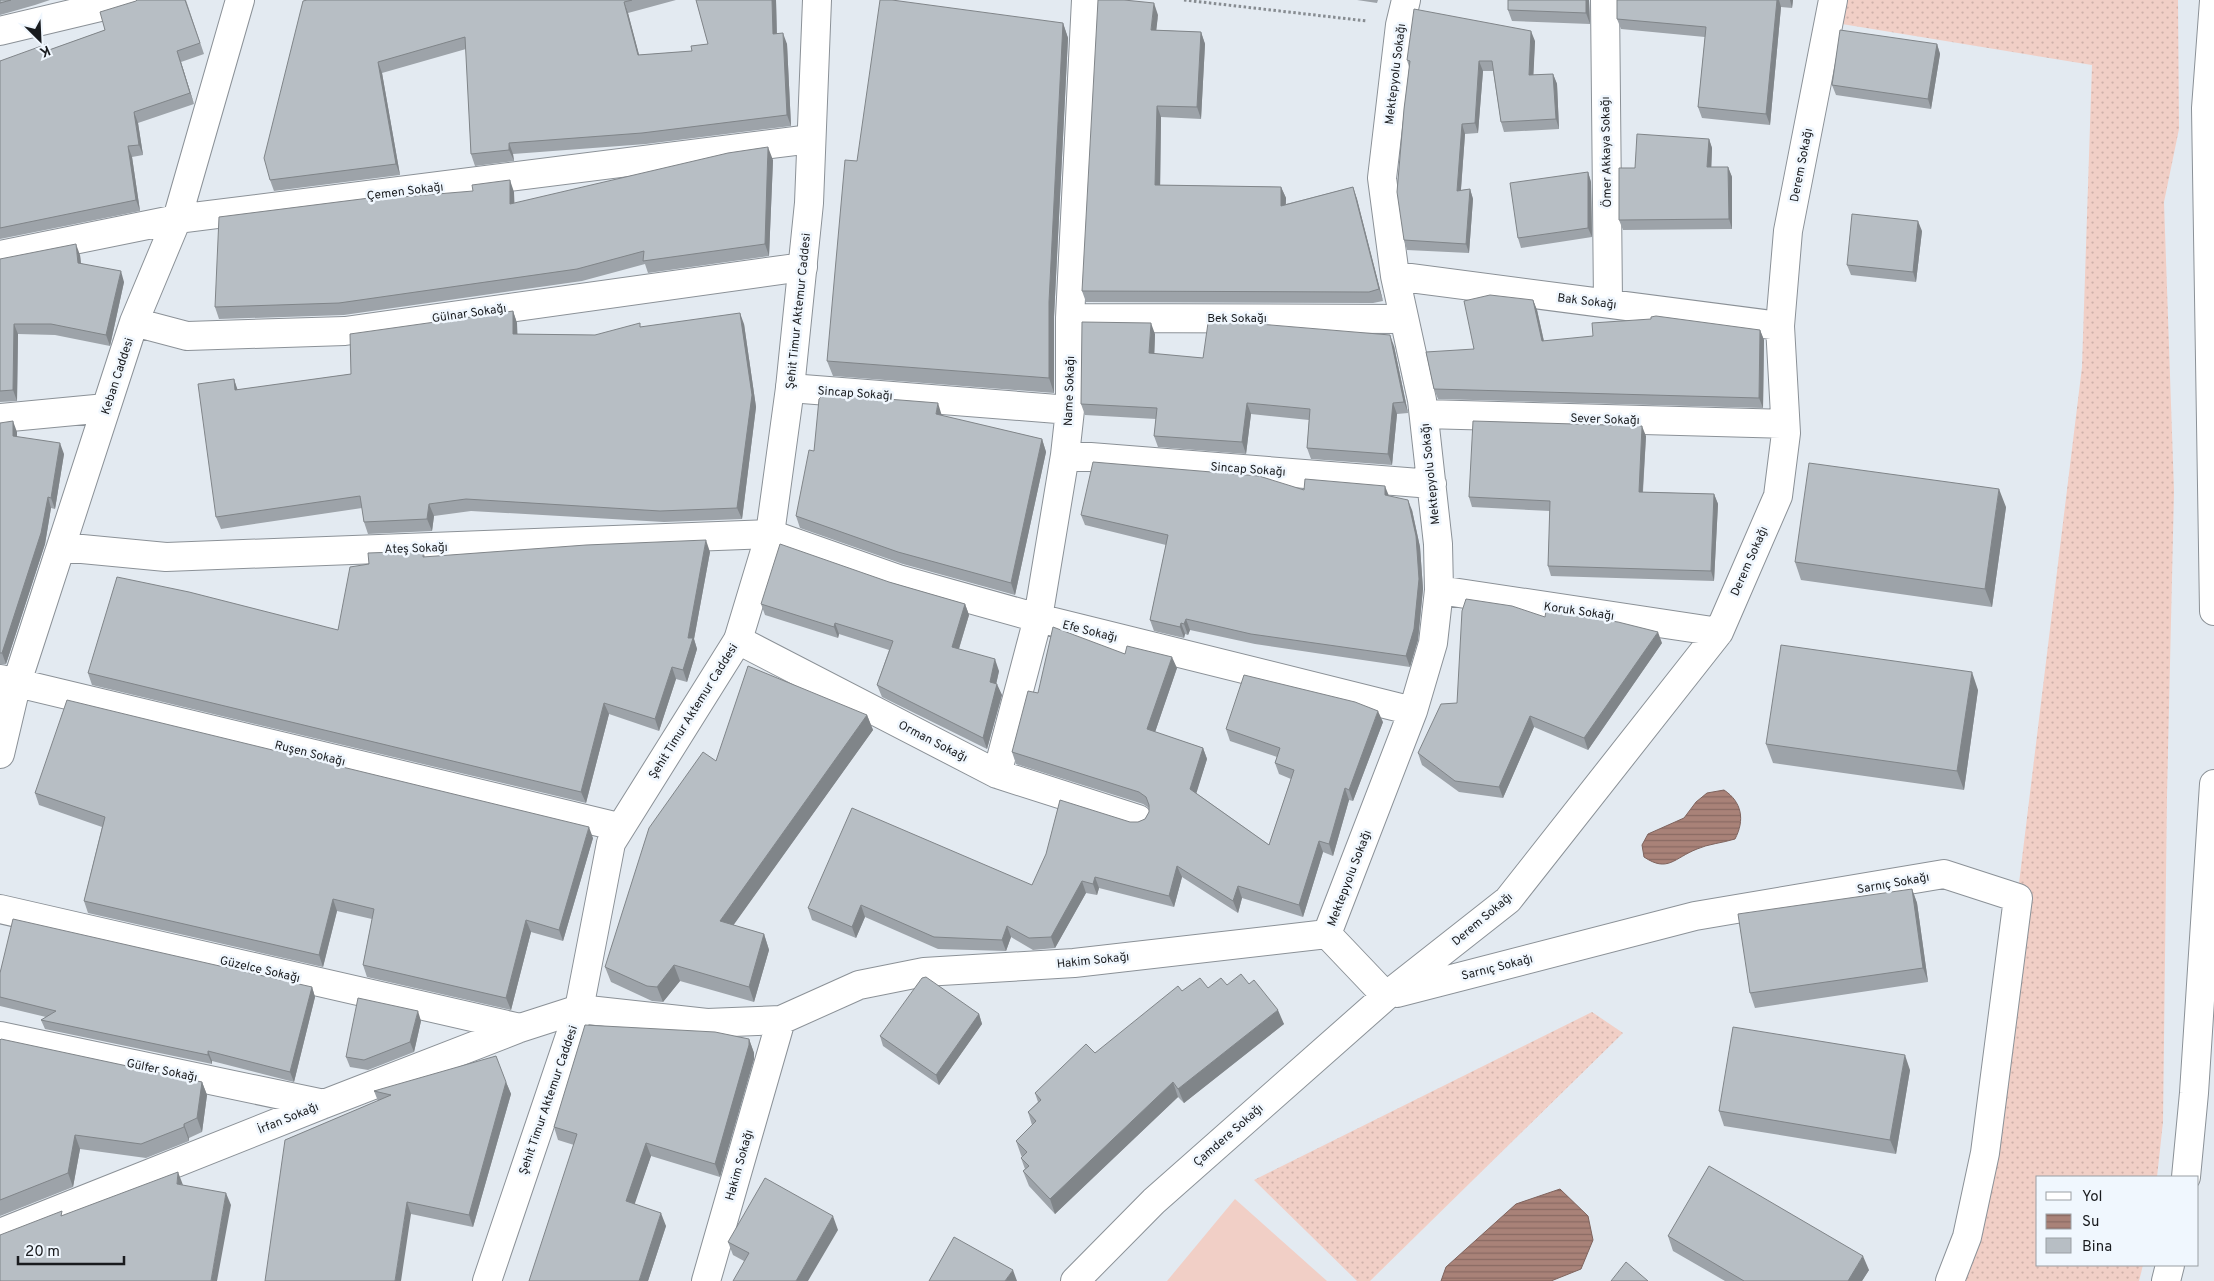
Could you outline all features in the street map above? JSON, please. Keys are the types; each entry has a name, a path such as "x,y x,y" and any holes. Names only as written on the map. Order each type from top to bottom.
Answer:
{"main road":[{"path":"0,31 130,0"},
{"name":"Keban Caddesi","path":"0,754 9,680 61,547 134,322 177,219 240,0"},
{"name":"Şehit Timur Aktemur Caddesi","path":"487,1281 579,1008 611,843 619,827 738,640 770,534 790,388 809,203 817,0"},
{"name":"Name Sokağı","path":"997,774 1038,618 1065,455 1070,410 1070,318 1086,0"},
{"name":"Ömer Akkaya Sokağı","path":"1605,0 1608,303"},
{"name":"Derem Sokağı","path":"1386,996 1508,900 1719,632 1778,496 1785,424 1780,326 1788,231 1833,0"},
{"path":"2214,1 2206,108 2214,611"},
{"name":"Mektepyolu Sokağı","path":"1327,934 1413,711 1433,642 1439,590 1438,544 1424,414 1395,276 1382,178 1403,12"},
{"name":"Çemen Sokağı","path":"0,255 177,219 812,139"},
{"name":"Gülnar Sokağı","path":"134,322 187,336 345,330 803,267"},
{"name":"Bak Sokağı","path":"1395,276 1780,326"},
{"name":"Bek Sokağı","path":"1070,318 1404,319"},
{"name":"Sincap Sokağı","path":"790,388 1070,410"},
{"path":"0,418 106,408"},
{"name":"Sever Sokağı","path":"1424,414 1785,424"},
{"name":"Sincap Sokağı","path":"1065,455 1432,484"},
{"name":"Ateş Sokağı","path":"61,547 166,557 770,534"},
{"name":"Efe Sokağı","path":"770,534 898,579 1038,618 1413,711"},
{"name":"Koruk Sokağı","path":"1439,590 1719,632"},
{"name":"Orman Sokağı","path":"738,640 997,774 1138,819"},
{"name":"Ruşen Sokağı","path":"9,680 619,827"},
{"path":"2186,1176 2194,1092 2214,784"},
{"name":"Sarnıç Sokağı","path":"1386,996 1695,916 1944,874 2018,898 1985,1153 1967,1236 1950,1281"},
{"name":"Güzelce Sokağı","path":"0,909 520,1028"},
{"path":"1327,934 1386,996"},
{"name":"Hakim Sokağı","path":"579,1008 707,1023 781,1020 859,985 924,972 1074,963 1327,934"},
{"name":"Çamdere Sokağı","path":"1075,1281 1154,1201 1386,996"},
{"name":"İrfan Sokağı","path":"0,1233 324,1104 520,1028 579,1008"},
{"name":"Hakim Sokağı","path":"706,1281 781,1020"},
{"name":"Gülfer Sokağı","path":"0,1036 324,1104"},
{"path":"2166,1281 2170,1266"}],"path":[{"path":"1184,0 1403,12"}],"shaded area":[{"path":"1847,0 2178,0 2179,129 2164,202 2174,491 2167,795 2163,1122 2157,1176 2036,1176 2036,1266 2143,1266 2139,1281 1943,1281 1980,1159 2015,916 2082,367 2092,65 1842,24"},
{"path":"1592,1012 1623,1033 1370,1281 1357,1281 1254,1180"},
{"path":"1235,1199 1327,1281 1167,1281"}],"water":[{"path":"1724,790 1735,800 1740,812 1740,825 1735,839 1701,847 1665,864 1652,862 1644,857 1642,845 1648,834 1684,818 1696,802 1707,793"},
{"path":"1560,1189 1588,1216 1593,1240 1581,1269 1551,1281 1441,1281 1446,1267 1516,1204"}],"building":[{"path":"0,0 11,0 0,3"},
{"path":"137,0 185,0 200,43 177,51 190,93 134,112 139,145 128,146 136,200 0,228 0,61 47,44 49,50 105,30 100,12"},
{"path":"632,0 624,2 638,55 692,51 691,46 708,44 696,0 772,0 773,34 783,33 787,115 642,133 509,143 509,150 471,154 465,37 378,62 396,164 270,180 264,158 303,1"},
{"path":"880,0 1063,23 1049,302 1049,378 827,361 845,160 857,161"},
{"path":"1098,0 1154,3 1151,30 1201,32 1197,107 1157,106 1155,185 1281,187 1281,206 1353,187 1379,289 1369,292 1082,291"},
{"path":"1508,0 1586,0 1586,13 1508,10"},
{"path":"1617,0 1777,0 1766,114 1698,107 1706,27 1617,19"},
{"path":"1414,9 1531,31 1529,75 1553,74 1556,119 1501,122 1492,61 1479,61 1475,123 1462,124 1457,191 1470,189 1466,244 1404,240 1397,192 1410,61 1407,60"},
{"path":"1840,30 1937,44 1928,99 1832,85"},
{"path":"1637,134 1709,139 1707,167 1728,167 1729,219 1619,220 1619,168 1635,168"},
{"path":"768,147 765,244 643,261 644,251 577,269 339,303 215,307 219,217 401,194 401,197 473,191 472,185 510,180 510,204 728,153"},
{"path":"1588,172 1588,228 1518,238 1510,183"},
{"path":"1852,214 1918,221 1913,272 1847,265"},
{"path":"76,244 78,263 121,271 106,335 51,324 14,324 13,390 0,391 0,259"},
{"path":"1490,295 1533,300 1542,341 1593,336 1592,323 1651,319 1651,317 1656,316 1760,330 1759,398 1434,389 1426,352 1474,349 1464,301"},
{"path":"513,311 513,334 595,335 640,323 640,327 740,313 752,395 737,508 660,511 466,499 429,504 427,519 364,522 360,496 216,517 198,384 234,379 235,390 351,374 350,334"},
{"path":"1082,322 1151,323 1149,353 1203,358 1208,323 1247,323 1390,335 1404,402 1393,403 1388,454 1307,448 1310,409 1247,403 1242,442 1154,436 1157,408 1081,404"},
{"path":"824,394 938,403 936,414 1042,439 1011,583 898,552 796,516 809,450 814,451 819,399"},
{"path":"13,421 13,436 60,443 51,498 48,497 41,533 2,653 0,653 0,423"},
{"path":"1473,421 1642,426 1639,492 1714,494 1711,571 1548,566 1550,501 1469,497"},
{"path":"1093,462 1259,476 1304,490 1305,479 1385,486 1385,495 1408,500 1416,536 1419,579 1414,629 1406,656 1251,634 1186,619 1184,624 1181,623 1180,627 1150,620 1168,535 1081,515"},
{"path":"1809,463 1999,489 1985,589 1795,562"},
{"path":"706,540 688,638 693,638 683,670 672,667 655,719 604,703 581,792 88,673 117,577 189,592 338,630 350,567 369,564 368,553 423,551 423,557 586,545"},
{"path":"780,544 889,582 965,604 952,647 995,659 990,682 997,684 983,738 877,685 893,641 835,623 834,627 761,604"},
{"path":"1466,599 1512,606 1545,617 1546,611 1618,622 1658,632 1584,738 1530,716 1499,787 1455,781 1418,753 1441,704 1457,703 1462,611"},
{"path":"1053,627 1125,654 1127,646 1172,657 1147,729 1203,748 1190,789 1269,845 1294,770 1275,763 1280,748 1226,729 1244,675 1355,702 1378,711 1349,790 1345,788 1329,844 1319,841 1299,905 1238,886 1233,901 1177,866 1169,896 1095,877 1093,884 1082,881 1051,937 1029,938 1007,926 1002,940 934,937 861,905 852,927 808,908 852,808 1032,885 1046,854 1060,800 1130,822 1138,822 1145,819 1149,812 1149,805 1146,797 1139,792 1012,752 1028,691 1038,693"},
{"path":"1781,645 1972,672 1957,771 1766,744"},
{"path":"748,666 867,715 720,921 764,934 749,987 674,965 657,987 647,986 605,967 649,828 703,752 716,761"},
{"path":"67,700 589,827 559,930 526,920 506,998 363,965 374,909 333,899 319,955 84,901 105,817 35,793"},
{"path":"1912,889 1923,968 1750,993 1738,914"},
{"path":"13,919 312,987 290,1072 208,1051 208,1055 41,1020 56,1011 0,997 0,973"},
{"path":"1241,974 1249,984 1254,980 1278,1010 1178,1089 1173,1082 1050,1199 1023,1171 1029,1166 1021,1158 1027,1152 1016,1141 1036,1121 1028,1112 1041,1100 1035,1093 1086,1044 1095,1053 1178,986 1182,991 1200,978 1208,988 1221,978 1227,985"},
{"path":"926,977 979,1014 936,1075 880,1036 922,978"},
{"path":"358,998 418,1011 410,1042 364,1060 346,1057"},
{"path":"585,1025 715,1032 749,1039 749,1045 715,1164 646,1143 626,1201 661,1213 639,1281 529,1281 577,1134 554,1127"},
{"path":"1733,1027 1905,1055 1890,1140 1719,1111"},
{"path":"1,1039 202,1082 197,1118 184,1124 184,1127 141,1144 75,1135 68,1173 0,1200"},
{"path":"496,1056 506,1082 469,1215 407,1202 395,1281 265,1281 285,1140 391,1095 374,1091"},
{"path":"1709,1166 1863,1256 1848,1281 1744,1281 1668,1236"},
{"path":"178,1172 177,1184 226,1193 211,1281 0,1281 0,1235 62,1211 61,1216"},
{"path":"765,1178 833,1216 796,1281 733,1281 749,1253 728,1242"},
{"path":"954,1237 1013,1270 1005,1281 929,1281"},
{"path":"1626,1262 1648,1281 1611,1281"}]}
